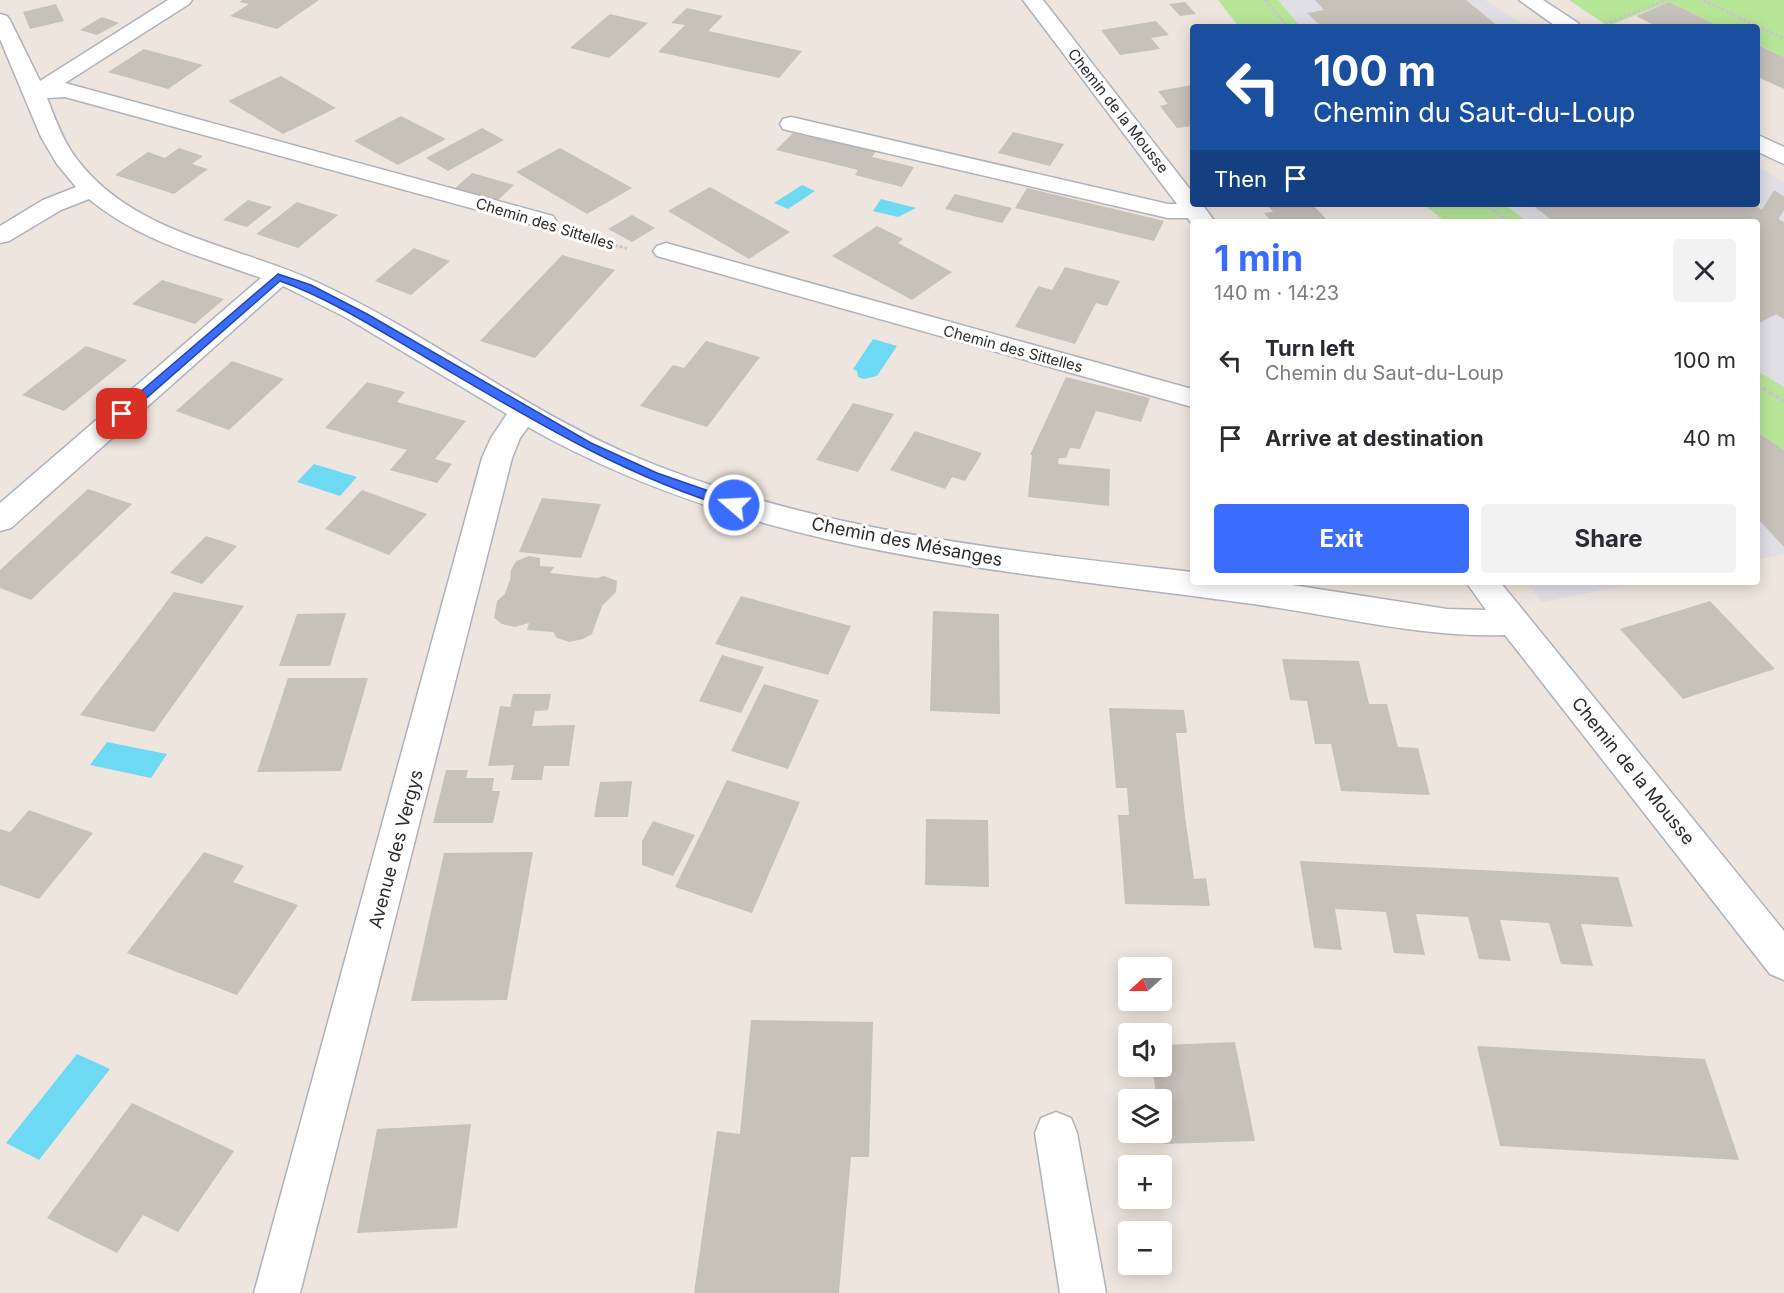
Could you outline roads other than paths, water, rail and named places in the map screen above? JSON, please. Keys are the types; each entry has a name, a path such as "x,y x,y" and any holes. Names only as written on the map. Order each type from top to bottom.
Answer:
{"street":[{"path":"35,93 63,78 182,0"},
{"name":"Chemin de la Mousse","path":"1033,0 1190,205"},
{"path":"1529,0 1566,24"},
{"name":"Chemin des Mésanges","path":"0,20 12,40 54,142 92,189 139,224 200,249 307,287 587,446 653,476 734,505 866,538 1075,572 1190,585"},
{"name":"Chemin des Sittelles","path":"35,93 66,90 544,221"},
{"path":"791,124 1199,217"},
{"path":"1760,143 1784,157"},
{"path":"0,236 52,205 92,189"},
{"name":"Chemin des Sittelles","path":"666,251 1190,397"},
{"path":"0,520 278,277"},
{"name":"Avenue des Vergys","path":"278,1293 494,471 504,438 526,411"},
{"name":"Chemin des Mésanges","path":"1192,585 1464,623 1513,622"},
{"name":"Chemin de la Mousse","path":"1485,587 1784,961"},
{"path":"1056,1133 1083,1293"}],"water":[{"path":"802,185 815,191 788,209 774,203"},
{"path":"881,199 916,208 898,217 873,211"},
{"path":"873,339 897,346 877,376 864,379 858,377 857,371 853,369"},
{"path":"314,464 357,477 340,496 297,482"},
{"path":"107,742 167,754 151,778 90,765"},
{"path":"77,1054 110,1069 39,1160 6,1143"}],"tunnel":[{"path":"1768,200 1784,210"}]}
